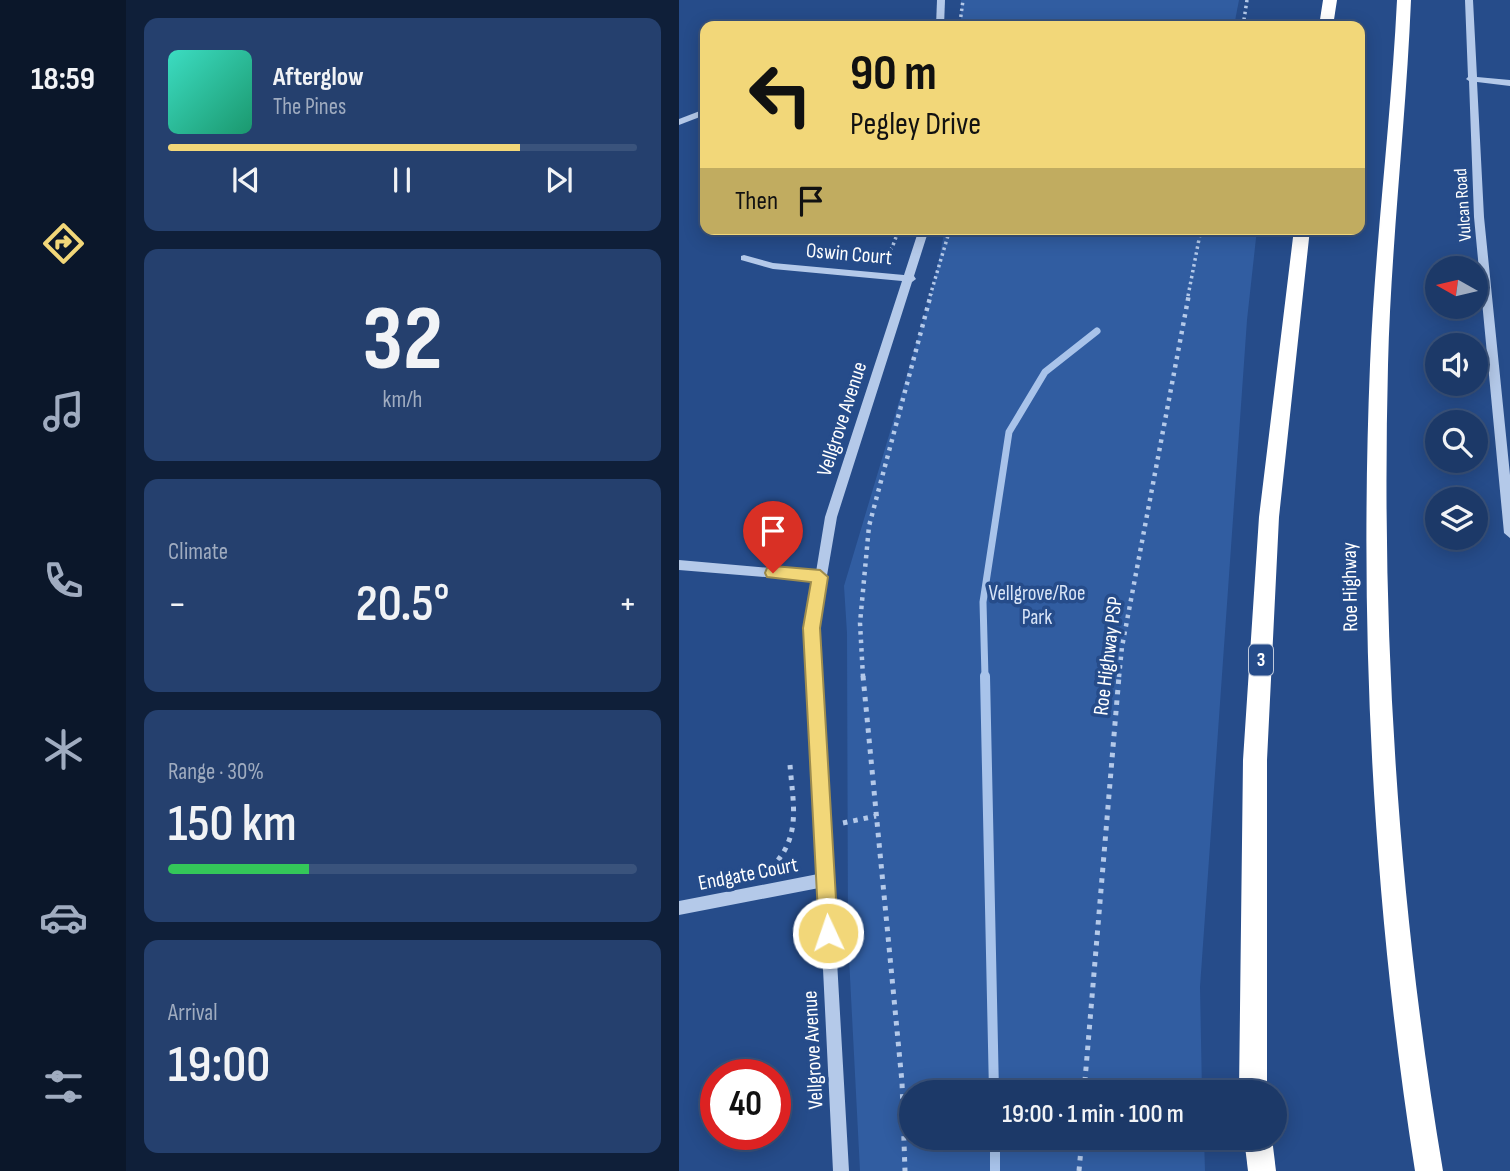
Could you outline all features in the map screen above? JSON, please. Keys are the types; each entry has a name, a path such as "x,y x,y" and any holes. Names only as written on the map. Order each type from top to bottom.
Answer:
{"highway":[{"path":"1327,21 1329,0"},
{"name":"Roe Highway","path":"1404,0 1379,363 1376,516 1380,694 1398,959 1429,1171"},
{"name":"3","path":"1253,1080 1255,761 1268,531 1301,235"},
{"path":"1259,1150 1262,1171"}],"street":[{"path":"940,21 941,0"},
{"name":"Vulcan Road","path":"1469,0 1470,79 1479,216 1510,533"},
{"path":"1470,79 1510,83"},
{"path":"679,122 700,114"},
{"name":"Vellgrove Avenue","path":"841,1171 811,628 831,517 923,235"},
{"name":"Oswin Court","path":"744,258 773,266 911,279"},
{"path":"679,565 820,577"},
{"name":"Endgate Court","path":"679,908 826,880"}],"path":[{"path":"960,21 963,0"},
{"path":"1244,21 1247,0"},
{"path":"851,274 855,264 867,265 884,258 892,248 897,235"},
{"path":"905,1171 902,1083 867,737 860,623 869,526 919,333 948,235"},
{"name":"Roe Highway PSP","path":"1085,1080 1122,647 1200,235"},
{"path":"757,893 757,872 769,869 781,860 794,833 790,765"},
{"path":"823,826 876,816"},
{"path":"1079,1171 1080,1150"}],"green space":[{"path":"961,0 1239,0 1235,21 961,21"},
{"name":"Vellgrove/Roe Park","path":"944,235 1256,235 1247,320 1200,987 1202,1080 899,1080 899,1150 1204,1150 1205,1171 860,1171 848,938 847,633 844,586 933,288"}],"waterway":[{"path":"985,677 983,602 1009,432 1045,372 1097,331"},
{"path":"985,676 994,1080"},
{"path":"995,1150 995,1171"}],"route":[{"path":"773,573 820,577 811,628 828,933"}]}
